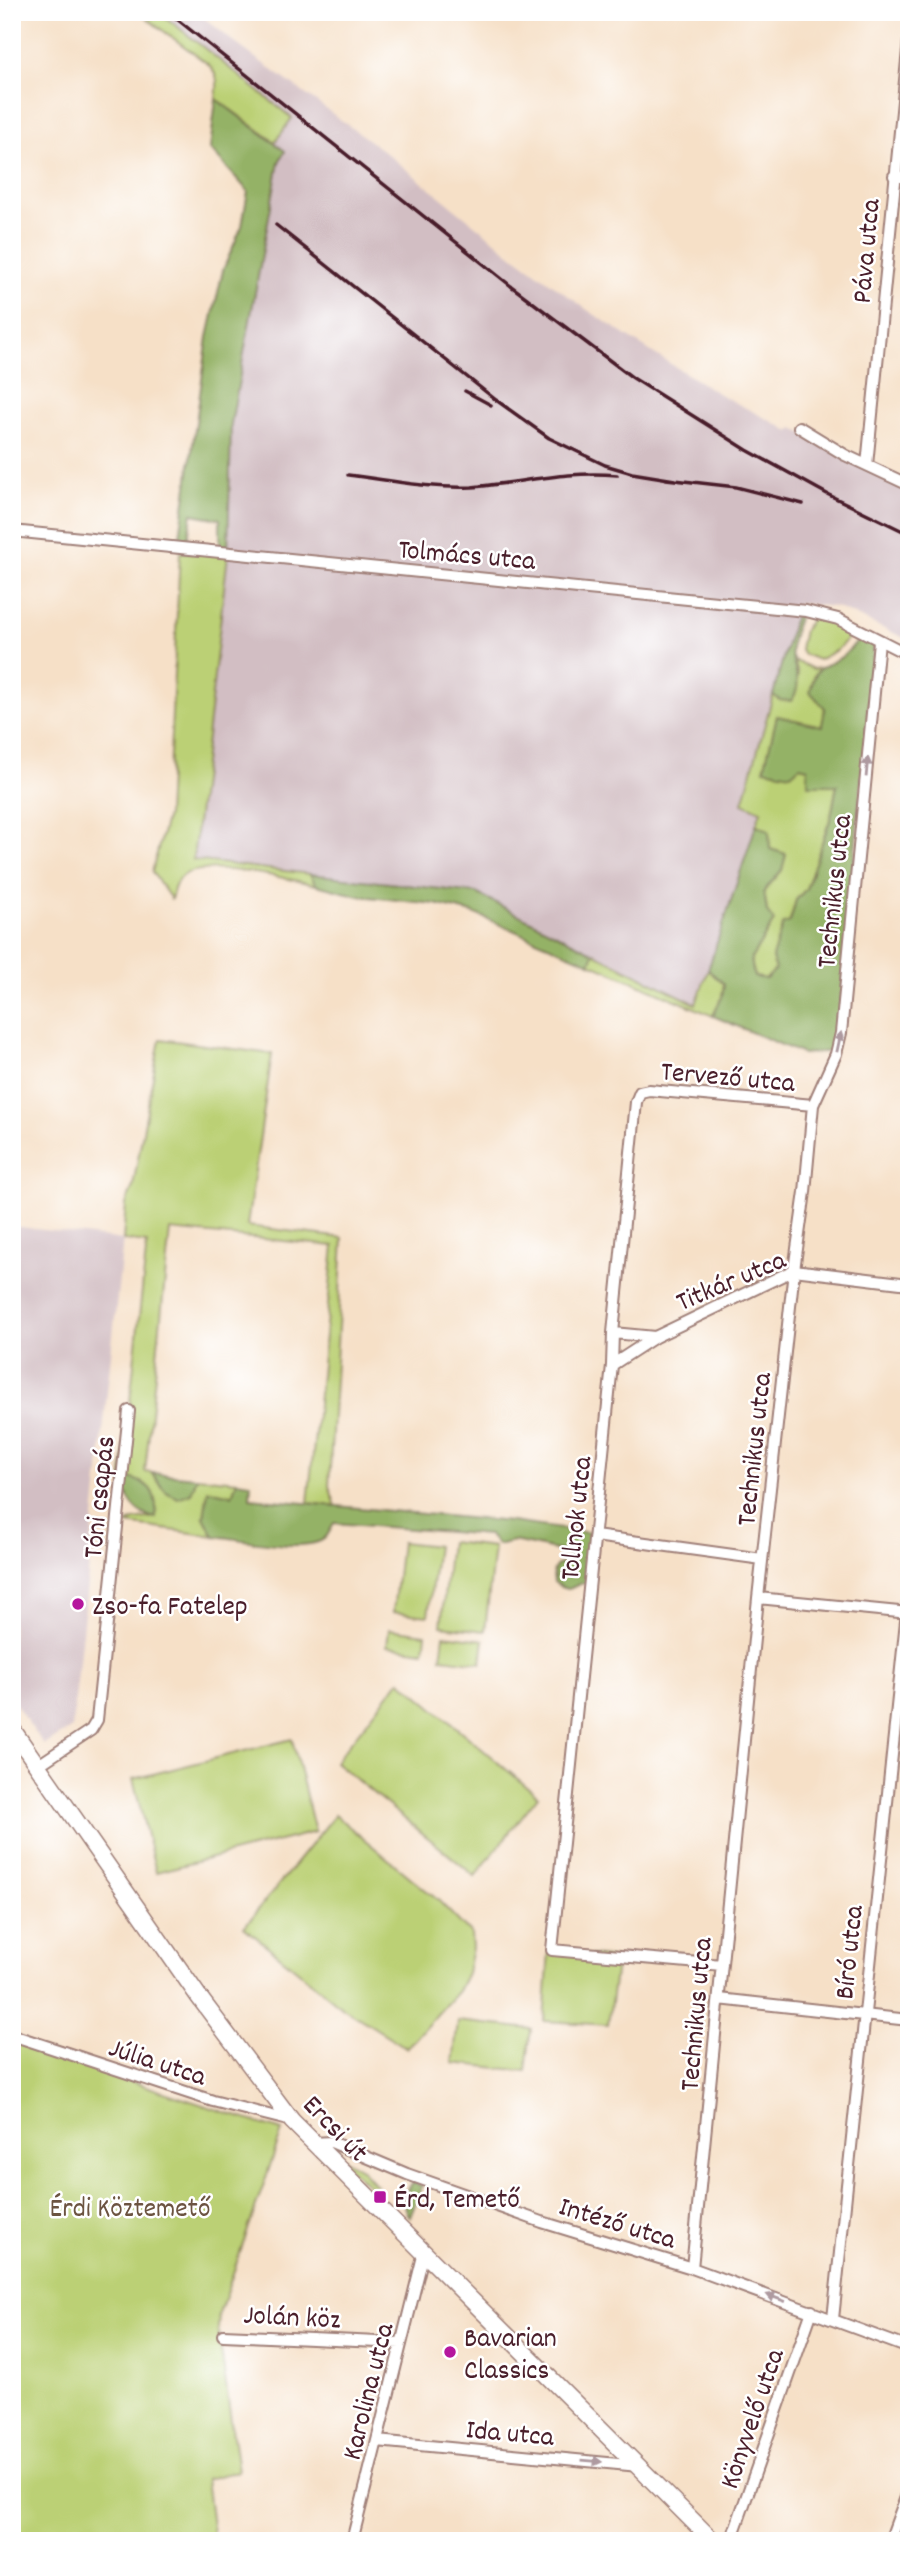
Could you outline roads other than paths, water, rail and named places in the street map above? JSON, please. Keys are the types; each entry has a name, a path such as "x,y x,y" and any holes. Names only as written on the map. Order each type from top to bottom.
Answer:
{"main road":[{"name":"Ercsi út","path":"12,1729 199,1997 292,2121 713,2541"}],"street":[{"name":"Páva utca","path":"867,465 909,40"},
{"path":"894,176 909,178"},
{"path":"799,427 909,485"},
{"name":"Tolmács utca","path":"12,531 379,569 560,584 806,611 838,619 909,655"},
{"name":"Technikus utca","path":"692,2268 758,1598 794,1270 813,1105 836,1054 841,1033 879,641"},
{"name":"Tervező utca","path":"640,1092 649,1090 813,1105"},
{"name":"Tollnok utca","path":"640,1092 636,1102 552,1950 722,1965"},
{"name":"Titkár utca","path":"612,1365 655,1336 794,1270 909,1284"},
{"name":"Titkár utca","path":"613,1333 655,1336"},
{"name":"Tóni csapás","path":"37,1766 91,1730 97,1720 129,1411"},
{"path":"595,1536 762,1559"},
{"name":"Bíró utca","path":"833,2319 909,1592"},
{"path":"758,1598 908,1613"},
{"path":"719,1999 909,2020"},
{"name":"Júlia utca","path":"12,2035 212,2101 292,2121"},
{"name":"Intéző utca","path":"314,2143 331,2142 407,2175 519,2214 692,2268 909,2348"},
{"name":"Karolina utca","path":"352,2541 424,2252"},
{"name":"Könyvelő utca","path":"731,2541 812,2311"},
{"name":"Jolán köz","path":"223,2335 400,2343"},
{"name":"Ida utca","path":"377,2441 639,2466"},
{"path":"890,2541 909,2489"}],"railway":[{"path":"168,12 511,286 633,378 747,450 829,495 909,534"},
{"path":"276,225 496,400 549,438 605,465 632,473 675,480"},
{"path":"465,391 491,405"},
{"path":"348,475 456,487 581,474 617,475"},
{"path":"666,479 736,487 803,504"}],"place":[{"name":"Zso-fa Fatelep","path":"78,1604"},
{"name":"Érd, Temető","path":"380,2197"},
{"name":"Bavarian Classics","path":"450,2352"}],"park label":[{"name":"Érdi Köztemető","path":"130,2206"}]}
